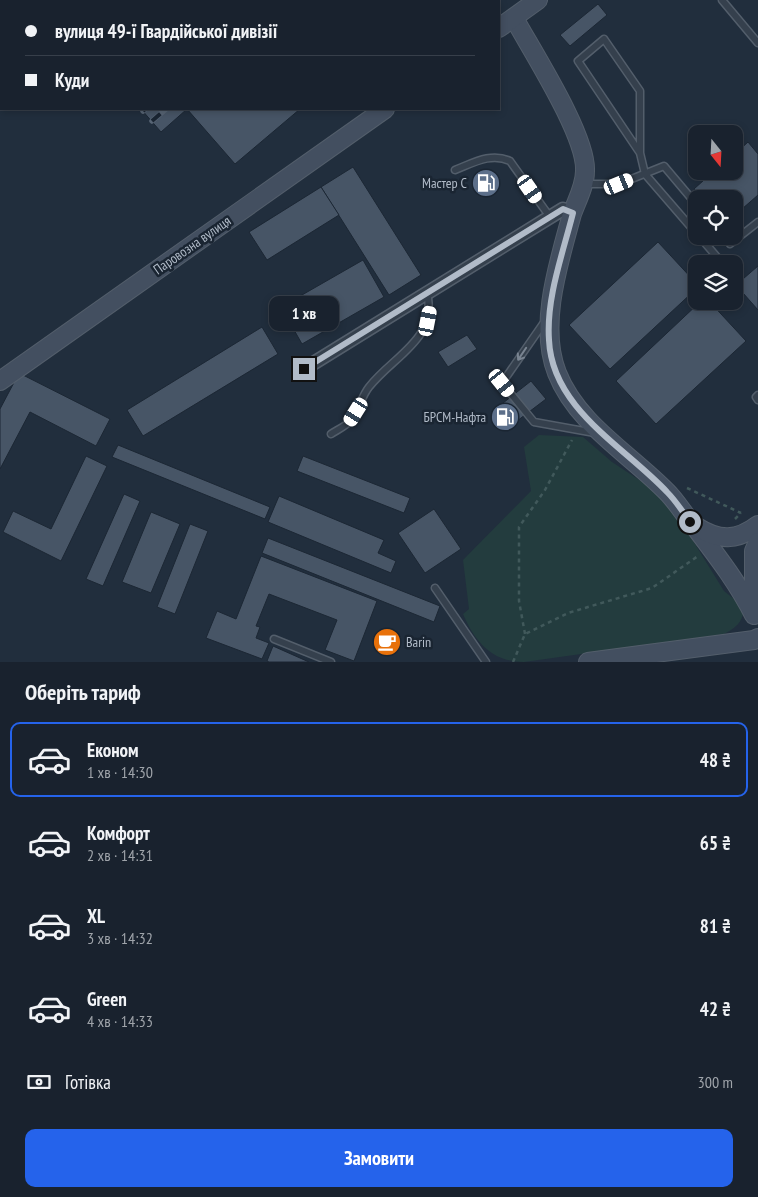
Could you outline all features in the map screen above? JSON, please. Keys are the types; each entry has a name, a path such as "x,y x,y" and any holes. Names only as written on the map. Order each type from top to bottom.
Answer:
{"street":[{"path":"500,27 538,0"},
{"path":"514,18 571,122 584,157 583,184 573,213 549,314 548,340 556,373 574,403 604,435 667,492 690,522 757,586"},
{"name":"Паровозна вулиця","path":"0,381 384,110"},
{"path":"304,369 563,209 573,213"},
{"path":"690,522 713,541 741,588 756,636"},
{"path":"713,541 739,537 758,525"},
{"path":"588,662 705,646 750,649 756,636 757,586 754,551 758,542"}],"lane":[{"path":"722,0 758,42"},
{"path":"640,153 578,61 604,40 640,91 640,153 645,174 688,224"},
{"path":"455,170 493,157 502,157 510,161 550,217"},
{"path":"583,184 619,184 664,166 688,194"},
{"path":"743,234 758,222"},
{"path":"707,245 715,255"},
{"path":"331,434 349,422 369,387 416,341 428,321 431,308 427,293"},
{"path":"549,314 502,383 534,422 604,435"},
{"path":"758,395 756,397 758,400"},
{"path":"435,588 486,662"},
{"path":"274,639 331,662"}],"path":[{"path":"513,662 525,634 518,601 519,528 545,490 577,430"},
{"path":"525,634 568,613 652,588 696,558 741,513 680,486 667,492"}],"green space":[{"path":"539,435 583,437 612,462 656,491 682,523 724,591 744,607 738,624 724,634 524,662 503,658 486,649 473,633 463,614 469,609 463,560 531,491 524,447"}],"building":[{"path":"598,4 607,15 570,46 560,35"},
{"path":"142,110 186,110 161,132"},
{"path":"188,110 299,110 235,164"},
{"path":"748,142 758,154 758,195 743,208 743,190 694,189 704,180 743,180 743,147"},
{"path":"353,167 421,275 389,295 321,187"},
{"path":"321,187 339,215 267,260 249,232"},
{"path":"658,242 688,274 688,296 610,369 569,325"},
{"path":"363,260 384,297 302,344 281,307"},
{"path":"758,266 758,310 743,293 743,279"},
{"path":"691,310 717,310 746,341 656,424 616,381"},
{"path":"262,327 278,354 143,436 127,410"},
{"path":"467,335 477,349 448,367 438,352"},
{"path":"19,373 110,419 96,446 30,412 0,469 0,409"},
{"path":"531,381 546,399 517,421 503,403"},
{"name":"БРСМ-Нафта","path":"506,407 515,418 505,427 495,415"},
{"path":"118,445 270,507 265,519 112,457"},
{"path":"86,456 107,466 61,561 3,532 13,511 51,529"},
{"path":"303,456 410,498 404,513 297,471"},
{"path":"124,494 140,501 103,586 86,579"},
{"path":"279,496 384,540 378,553 396,561 391,573 268,522"},
{"path":"434,509 461,549 425,573 398,533"},
{"path":"151,512 180,524 151,593 122,582"},
{"path":"190,524 208,531 175,614 157,607"},
{"path":"268,538 440,606 434,622 262,553"},
{"path":"261,556 377,601 354,661 325,650 337,620 269,594 256,626 260,627 256,638 269,643 262,659 206,638 217,611 236,619"},
{"path":"273,646 309,662 269,662 267,661"}],"railway":[{"path":"152,121 165,110"}],"place":[{"name":"Мастер С","path":"486,183"},
{"name":"БРСМ-Нафта","path":"505,417"},
{"name":"Barin","path":"387,642"}],"route":[{"path":"304,369 563,209 573,213 549,314 548,340 556,373 563,388 574,403 604,435 667,492 690,522"}]}
